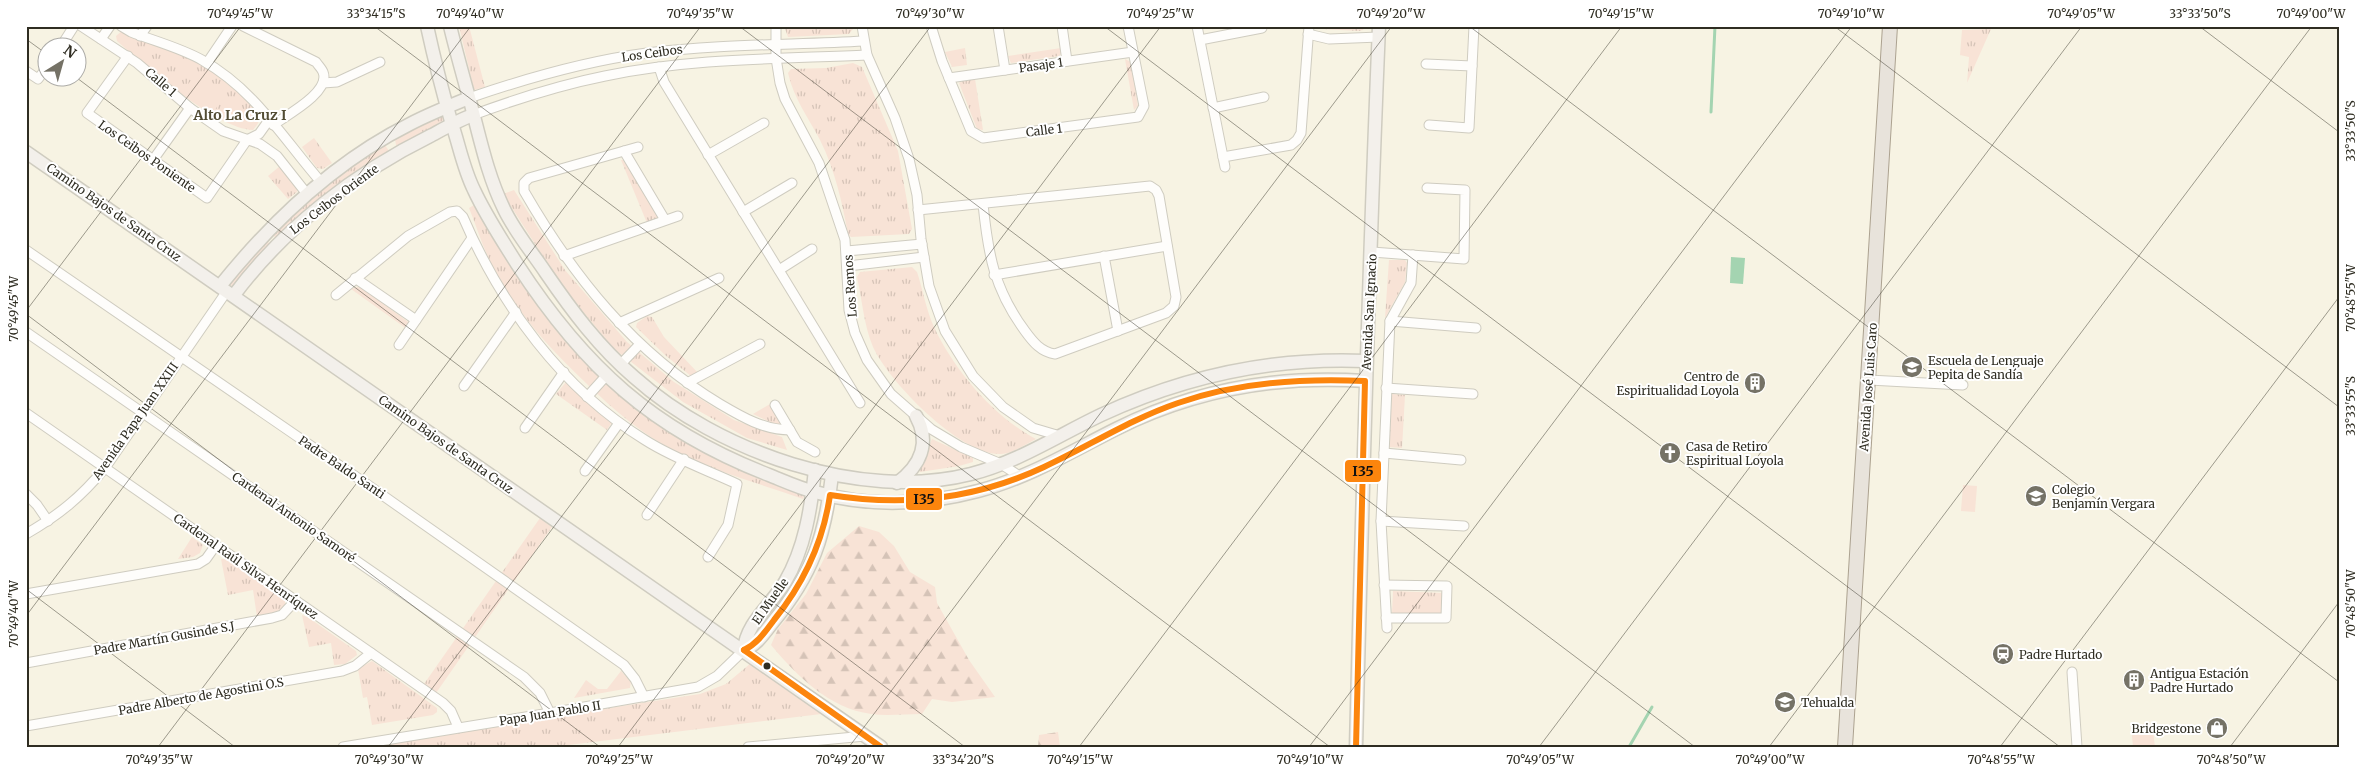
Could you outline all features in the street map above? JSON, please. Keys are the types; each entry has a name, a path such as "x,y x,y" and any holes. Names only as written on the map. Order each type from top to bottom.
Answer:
{"main road":[{"name":"Avenida José Luis Caro","path":"1845,747 1890,26"}],"street":[{"path":"66,38 74,26"},
{"name":"Calle 1","path":"81,26 128,56 152,74 190,108 223,131 260,144 277,156 307,194"},
{"path":"101,39 110,26"},
{"path":"121,26 140,36 207,63 232,79 258,103 271,122 321,182"},
{"path":"140,36 147,26"},
{"path":"207,63 232,26"},
{"path":"243,26 316,62 323,72 323,83 317,94 271,122 259,134 248,140"},
{"path":"427,26 447,107 473,189 488,218 562,327 606,376 641,406 667,424 700,444 742,464 813,492 885,503 923,500 974,492 1021,477 1117,428 1169,406 1199,396 1243,386 1307,380 1365,381"},
{"path":"450,26 483,154 504,209 523,242 577,316 620,365 654,394 690,418 750,448 832,475 897,483 946,479 1001,464 1035,450 1104,414 1163,390 1197,379 1240,369 1292,362 1366,361"},
{"name":"Los Remos","path":"776,26 776,58 785,99 819,163 848,251 849,310 858,344 882,383 916,416 961,448 1001,464 1021,477"},
{"path":"862,26 867,55 904,141 913,177 929,286 938,314 953,346 973,376 999,403 1019,420 1038,431 1061,436"},
{"name":"Calle 1","path":"931,26 949,78 971,131 983,138 1134,118 1140,114 1144,106 1128,26"},
{"path":"998,26 1005,70"},
{"path":"1062,26 1067,61"},
{"path":"1197,26 1225,167"},
{"path":"1429,125 1469,128 1474,26"},
{"path":"1200,40 1262,28"},
{"path":"1223,157 1291,145 1301,133 1309,30 1329,39 1379,32"},
{"name":"Avenida San Ignacio","path":"1356,747 1365,381 1372,252 1379,32"},
{"name":"Los Ceibos","path":"447,107 469,98 539,76 603,61 688,48 864,40"},
{"name":"Pasaje 1","path":"949,78 1133,52"},
{"name":"Los Ceibos","path":"452,124 538,92 605,76 659,67 776,58 867,55"},
{"name":"Los Ceibos Poniente","path":"128,56 87,113 153,160 208,198 248,140"},
{"path":"603,61 605,76"},
{"path":"323,83 337,82 380,62"},
{"path":"1426,64 1472,66"},
{"path":"659,67 664,82 860,403"},
{"path":"26,71 38,79"},
{"path":"1213,108 1264,97"},
{"path":"227,291 268,230 321,182 365,149 447,107"},
{"path":"153,160 190,108"},
{"path":"708,155 764,123"},
{"name":"Los Ceibos Oriente","path":"227,291 335,195 392,156 452,124"},
{"path":"384,138 391,146 392,156"},
{"path":"638,147 529,178 524,183 524,191 564,256 619,323 640,344 687,383 736,414 775,430 790,430"},
{"path":"624,151 665,220"},
{"name":"Camino Bajos de Santa Cruz","path":"26,152 881,747"},
{"path":"288,169 302,159"},
{"path":"743,212 792,182"},
{"path":"918,210 1150,186 1156,190 1159,196 1176,296 1174,306 1166,313 1055,354 1047,352 1038,346 1019,322 994,275 983,204"},
{"path":"1372,252 1464,259 1464,190 1427,188"},
{"path":"336,295 408,236 450,212 457,211 463,217 488,270 536,343 588,397 619,423 646,441 737,484 728,525 708,557"},
{"path":"564,256 678,216"},
{"path":"268,230 271,238 280,242"},
{"path":"399,345 472,238"},
{"path":"848,251 922,244"},
{"path":"994,275 1167,246"},
{"path":"779,270 812,249"},
{"name":"Padre Baldo Santi","path":"26,250 368,484 624,665 635,679 644,697"},
{"path":"1387,628 1381,521 1390,321 1411,284 1413,255"},
{"path":"1104,256 1118,330"},
{"path":"848,266 924,257"},
{"path":"355,278 416,320"},
{"path":"619,323 719,278"},
{"name":"Avenida Papa Juan XXIII","path":"26,534 48,521 85,492 105,468 180,356 227,291"},
{"path":"464,386 516,312"},
{"path":"562,327 577,316"},
{"path":"1390,321 1476,328"},
{"name":"Cardenal Antonio Samoré","path":"26,332 524,677 540,693 550,713"},
{"path":"620,365 640,344"},
{"path":"687,383 760,344"},
{"path":"1240,369 1243,386"},
{"path":"525,428 564,372"},
{"path":"588,397 606,376"},
{"path":"1869,380 1963,385"},
{"path":"1386,388 1473,394"},
{"path":"1163,390 1168,397 1169,406"},
{"path":"775,405 797,442 815,452"},
{"name":"Cardenal Raúl Silva Henríquez","path":"26,413 447,706 454,716 458,727"},
{"path":"897,483 914,467 922,451 924,437 916,416"},
{"path":"585,471 619,423"},
{"path":"742,464 750,448"},
{"path":"1384,452 1461,460"},
{"path":"647,515 684,459"},
{"name":"El Muelle","path":"815,470 806,528 797,557 778,592 745,637 744,650 753,646 790,602 808,572 821,542 832,475"},
{"path":"26,494 37,505 48,521"},
{"path":"1381,521 1464,526"},
{"path":"26,594 198,564 206,559 216,545"},
{"path":"1384,585 1447,586 1446,618 1386,618"},
{"name":"Padre Martín Gusinde S.J","path":"26,664 272,618 282,615 296,600"},
{"name":"Papa Juan Pablo II","path":"343,747 644,697 698,686 710,682 744,650"},
{"name":"Padre Alberto de Agostini O.S","path":"26,726 342,671 356,666 371,653"},
{"path":"2072,672 2077,747"},
{"path":"748,747 865,736"}],"green space":[{"path":"459,26 469,26 485,87 474,90"},
{"path":"784,26 853,26 853,29 849,34 788,37"},
{"path":"1320,26 1365,26 1363,30 1359,31 1322,29"},
{"path":"1991,29 1967,83 1969,57 1960,55 1962,30"},
{"path":"123,30 139,39 191,59 219,76 240,92 256,109 259,116 257,125 253,130 238,127 220,119 182,94 117,41 116,36"},
{"path":"965,48 967,65 952,67 945,52"},
{"path":"1061,48 1059,56 1011,63 1008,56"},
{"path":"1125,59 1131,62 1138,106 1134,110"},
{"path":"853,63 862,67 898,151 912,229 909,234 851,237 848,234 830,163 820,140 798,100 788,73 791,69 826,68"},
{"path":"197,72 227,93 214,111 184,90"},
{"path":"975,79 983,130 977,129 959,83 963,80"},
{"path":"443,114 448,121 399,148 396,145 395,139"},
{"path":"314,138 332,163 323,169 317,168 302,147"},
{"path":"385,145 389,151 388,154 276,238 273,235 273,232 326,183 356,160"},
{"path":"621,160 625,160 658,216 655,220 647,223"},
{"path":"280,166 297,186 297,192 288,199 268,176"},
{"path":"514,190 565,270 627,342 674,382 734,420 782,437 787,450 747,438 683,402 613,348 562,286 503,194"},
{"path":"474,205 546,317 600,375 652,420 734,468 805,492 803,499 722,471 675,451 651,437 608,404 548,344 513,301 486,253 469,208"},
{"path":"266,241 271,244 234,288 229,284"},
{"path":"1389,260 1405,260 1407,263 1405,282 1385,318"},
{"path":"912,267 917,272 934,327 952,360 991,405 1020,430 1036,439 1005,454 985,451 966,443 947,430 910,397 881,362 867,330 857,277 860,272"},
{"path":"362,288 411,324 407,329 351,289"},
{"path":"647,316 652,317 664,337 699,374 692,377 665,355 636,327 637,323"},
{"path":"566,382 612,422 607,430 556,394"},
{"path":"1392,394 1405,395 1402,448 1389,447"},
{"path":"770,404 782,426 780,427 753,414"},
{"path":"932,439 973,458 973,462 920,472 919,468"},
{"path":"1963,485 1977,486 1975,512 1961,511"},
{"path":"540,518 552,527 436,693 424,684"},
{"path":"859,526 879,532 894,546 910,572 935,587 937,603 969,660 995,697 952,702 932,699 922,714 877,715 856,711 841,705 815,689 771,645 778,629 806,594 827,553"},
{"path":"192,537 203,545 200,553 193,557 178,559"},
{"path":"221,559 227,559 285,601 285,606 279,611 257,617 253,590 228,595"},
{"path":"1393,591 1443,593 1442,616 1392,614"},
{"path":"302,615 356,651 357,655 345,664 334,665 331,643 309,647"},
{"path":"372,661 437,708 437,712 433,715 372,725 367,697 363,698 358,669"},
{"path":"751,663 821,714 552,747 373,747 466,730 700,694 726,684"},
{"path":"621,671 631,681 630,688 574,698 586,680 598,689 607,689"},
{"path":"2152,723 2155,747 2133,747 2131,725"},
{"path":"1058,732 1060,747 1038,747 1039,735"}],"shaded area":[{"path":"1731,257 1745,258 1743,284 1730,283"}],"waterway":[{"path":"1711,112 1715,26"},
{"path":"1629,747 1652,707"}],"transit line":[{"name":"I35","path":"744,650 757,641 764,633 785,606 803,577 823,530 830,495 858,499 912,500 966,493 1018,478 1061,459 1161,409 1201,396 1224,390 1270,383 1317,380 1365,381 1356,747"},
{"name":"I35","path":"744,650 881,747"}],"place":[{"name":"Escuela de Lenguaje Pepita de Sandía","path":"1912,367"},
{"name":"Centro de Espiritualidad Loyola","path":"1755,383"},
{"name":"Casa de Retiro Espiritual Loyola","path":"1670,453"},
{"name":"Colegio Benjamín Vergara","path":"2036,496"},
{"name":"Padre Hurtado","path":"2003,654"},
{"name":"Antigua Estación Padre Hurtado","path":"2134,680"},
{"name":"Tehualda","path":"1785,702"},
{"name":"Bridgestone","path":"2217,728"}],"district":[{"name":"Alto La Cruz I","path":"240,115"}]}
